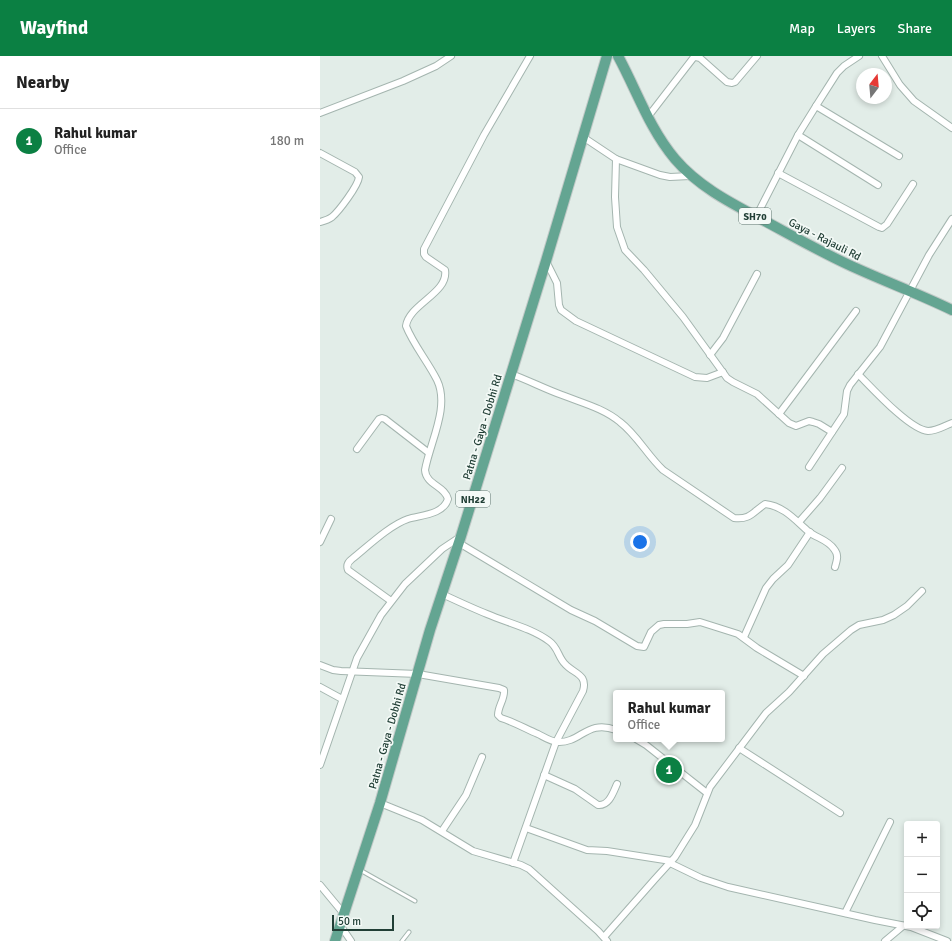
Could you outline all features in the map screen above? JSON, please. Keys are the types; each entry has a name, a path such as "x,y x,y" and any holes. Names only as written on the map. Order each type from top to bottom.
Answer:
{"main road":[{"name":"Patna - Gaya - Dobhi Rd","path":"335,941 380,803 442,594 546,261 607,56"},
{"name":"Gaya - Rajauli Rd","path":"618,56 647,118 665,147 690,176 722,198 846,264 910,290 952,310"}],"street":[{"path":"320,113 403,81 436,66 451,56"},
{"path":"391,601 348,570 348,562 394,526 408,519 434,512 447,502 448,499 446,495 429,481 424,470 440,413 442,397 438,382 406,326 407,320 412,312 439,288 446,272 444,268 426,257 424,254 424,248 484,135 530,56"},
{"path":"647,118 694,57 700,58 726,82 732,83 735,82 757,56"},
{"path":"756,217 798,135 837,73 844,66 859,56"},
{"path":"882,56 900,85 914,100 952,128"},
{"path":"816,106 899,156"},
{"path":"798,135 878,185"},
{"path":"583,137 616,159 660,175 670,177 690,176"},
{"path":"320,222 332,217 337,212 357,184 359,177 355,172 321,155"},
{"path":"616,159 615,198 617,227 625,250 684,317 727,378 757,394 793,425 799,425 809,421 819,424 832,432"},
{"path":"778,173 882,228 913,184"},
{"path":"809,467 844,414 847,390 880,347 929,255 952,219"},
{"path":"546,261 557,283 559,305 561,310 576,322 695,377 713,377 723,372"},
{"path":"710,355 723,338 757,274"},
{"path":"779,414 856,311"},
{"path":"511,374 560,395 594,407 612,417 625,426 663,470 734,518 748,518 766,504 781,509 810,532 834,548 837,554 835,567"},
{"path":"858,374 904,418 920,429 927,431 938,430 952,423"},
{"path":"357,449 378,419 382,418 429,453"},
{"path":"799,522 820,498 842,468"},
{"path":"320,542 331,519"},
{"path":"744,637 766,588 788,565 810,532"},
{"path":"320,765 357,658 381,616 402,587 447,545 460,540 571,610 595,621 637,646 644,646 655,628 664,624 688,624 700,622 744,637 757,648 804,676"},
{"path":"380,803 409,814 442,831 473,850 530,869 606,939 654,879 671,862 690,835 714,781 766,713 804,676 823,654 851,630 859,625 883,620 894,615 907,606 922,591"},
{"path":"442,594 528,630 549,641 556,647 561,660 582,678 585,686 556,742 513,863"},
{"path":"320,665 333,670 352,672 418,674 499,688 504,690 504,694 498,710 498,715 556,742 569,740 586,730 598,727 613,729"},
{"path":"320,687 342,699"},
{"path":"640,742 708,793"},
{"path":"739,748 840,813"},
{"path":"442,831 466,795 482,757"},
{"path":"544,775 575,789 601,806 608,801 617,784"},
{"path":"845,913 890,822"},
{"path":"526,828 587,850 607,851 671,862 701,878 723,885 920,930 947,941"},
{"path":"320,885 344,914"},
{"path":"340,925 350,941"},
{"path":"885,941 902,926"}],"lane":[{"path":"358,869 415,901"},
{"path":"402,941 409,932"}],"place":[{"name":"Rahul kumar","path":"669,770"}]}
